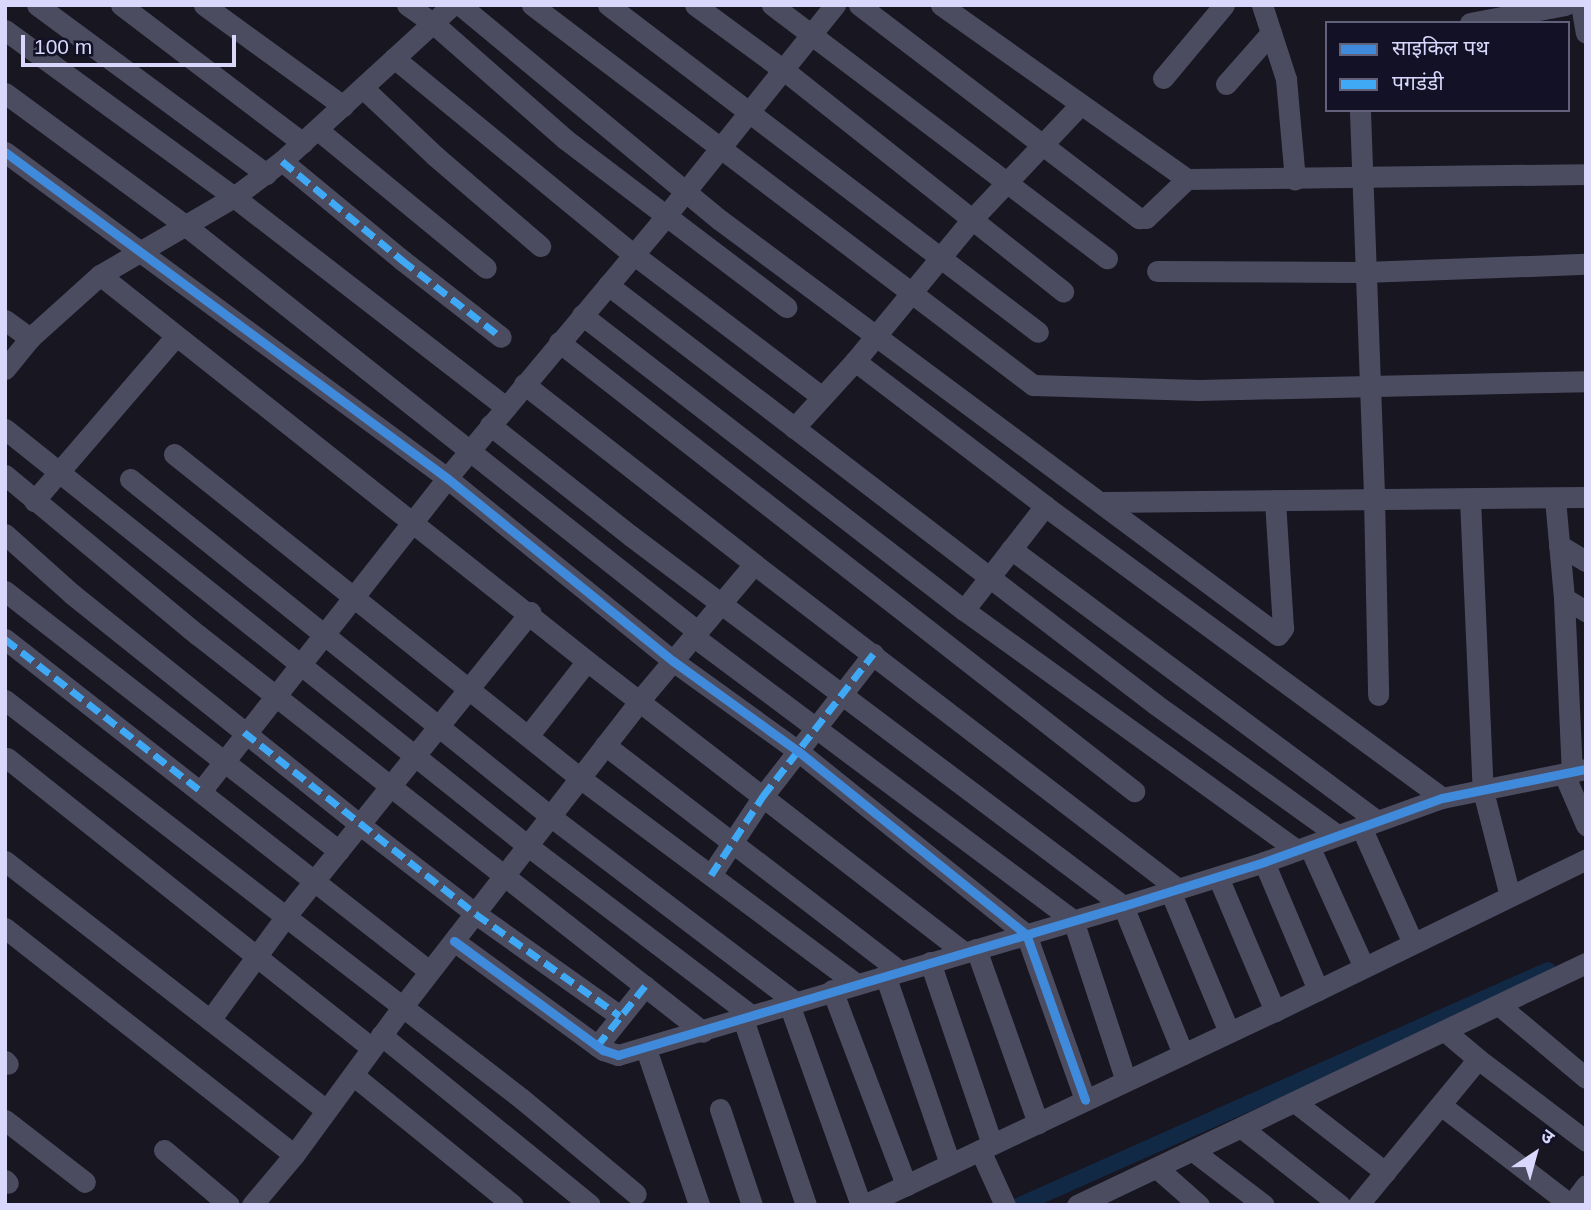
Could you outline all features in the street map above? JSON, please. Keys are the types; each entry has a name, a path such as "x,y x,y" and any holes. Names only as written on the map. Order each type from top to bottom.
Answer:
{"street":[{"path":"37,5 274,167 402,260 501,337"},
{"path":"121,5 311,136 486,268"},
{"path":"204,5 343,106"},
{"path":"407,5 433,23 565,139 786,307"},
{"path":"5,369 30,338 100,275 234,197 274,167 452,5"},
{"path":"460,5 685,192 1104,502 1278,635 1283,628 1275,500"},
{"path":"531,5 1033,385 1198,390 1586,381"},
{"path":"608,5 942,256 1038,332"},
{"path":"695,5 785,71 1063,291"},
{"path":"772,5 1107,258"},
{"path":"201,790 220,762 355,598 447,478 750,114 835,5"},
{"path":"859,5 1139,219 1146,218 1187,179"},
{"path":"941,5 1187,179 1295,180 1586,174"},
{"path":"1163,78 1224,5"},
{"path":"1262,5 1286,79 1295,180"},
{"path":"1481,18 1565,5"},
{"path":"1581,5 1586,33"},
{"path":"5,30 234,197 506,407"},
{"path":"1226,84 1271,33"},
{"path":"394,58 633,254 821,396"},
{"path":"363,88 434,155 540,246"},
{"path":"5,93 186,226 695,633 1073,920 1126,1081"},
{"path":"794,428 855,361 973,218 1080,105"},
{"path":"1360,112 1374,497 1378,695"},
{"path":"5,152 447,478 673,661 798,751 1026,934 1085,1100"},
{"path":"1157,271 1364,272 1586,264"},
{"path":"100,275 530,612 587,661 970,951 1038,1123"},
{"path":"608,285 992,576 1155,704 1338,835"},
{"path":"582,315 964,610 1302,848 1364,967"},
{"path":"5,320 30,338"},
{"path":"34,501 176,335"},
{"path":"559,342 1134,792"},
{"path":"855,361 1045,506 1442,798"},
{"path":"524,384 1174,890 1229,1032"},
{"path":"490,425 631,536 845,693 1123,906 1183,1054"},
{"path":"5,429 747,1017 806,1205"},
{"path":"174,454 580,778 855,983"},
{"path":"6,478 273,695 390,784 703,1032"},
{"path":"131,479 436,726 792,1003 862,1205 950,1164 987,1154 1038,1123 1586,859"},
{"path":"1104,502 1374,497 1586,497"},
{"path":"1470,499 1483,790 1510,896"},
{"path":"1555,499 1564,597 1574,772 1586,825"},
{"path":"964,610 1045,506"},
{"path":"5,534 72,594 359,824 476,914 621,1016"},
{"path":"1559,545 1586,561"},
{"path":"1011,550 1369,824 1413,943"},
{"path":"252,1205 294,1154 402,1006 640,700 754,564"},
{"path":"5,591 220,762 339,851"},
{"path":"1564,597 1586,611"},
{"path":"209,1020 286,916 530,612"},
{"path":"5,639 429,971"},
{"path":"711,875 763,796 873,654"},
{"path":"1566,658 1586,671"},
{"path":"528,736 587,661"},
{"path":"5,700 522,1099 636,1194"},
{"path":"605,745 732,842 892,973 950,1164"},
{"path":"7,758 255,957 376,1041 590,1205"},
{"path":"454,941 597,1046 618,1055 646,1049 855,983 1217,877 1442,798 1574,772"},
{"path":"5,861 326,1110"},
{"path":"1264,862 1318,990"},
{"path":"1217,877 1275,1011"},
{"path":"5,928 294,1154"},
{"path":"930,962 987,1154 1005,1205"},
{"path":"1077,1205 1110,1199 1157,1168 1586,963"},
{"path":"597,1046 645,986"},
{"path":"832,990 906,1185"},
{"path":"1500,1006 1584,1073"},
{"path":"1446,1032 1586,1141"},
{"path":"646,1049 699,1205"},
{"path":"1358,1205 1478,1059"},
{"path":"353,1075 513,1205"},
{"path":"1296,1103 1385,1172"},
{"path":"1442,1106 1571,1205 1586,1185"},
{"path":"720,1109 752,1205"},
{"path":"5,1121 85,1182"},
{"path":"1242,1128 1340,1205"},
{"path":"164,1150 229,1205"},
{"path":"1193,1151 1264,1205"},
{"path":"1157,1168 1199,1205"}],"waterway":[{"path":"1020,1205 1548,970"}],"marked path":[{"path":"282,161 501,337"},
{"path":"5,639 201,791"},
{"path":"711,875 763,796 873,654"},
{"path":"244,732 476,914 620,1016"},
{"path":"597,1046 645,986"}],"cycle path":[{"path":"5,152 447,478 673,661 798,751 1026,934 1085,1100"},
{"path":"454,941 603,1050 618,1055 1123,906 1264,862 1442,798 1586,769"}]}
